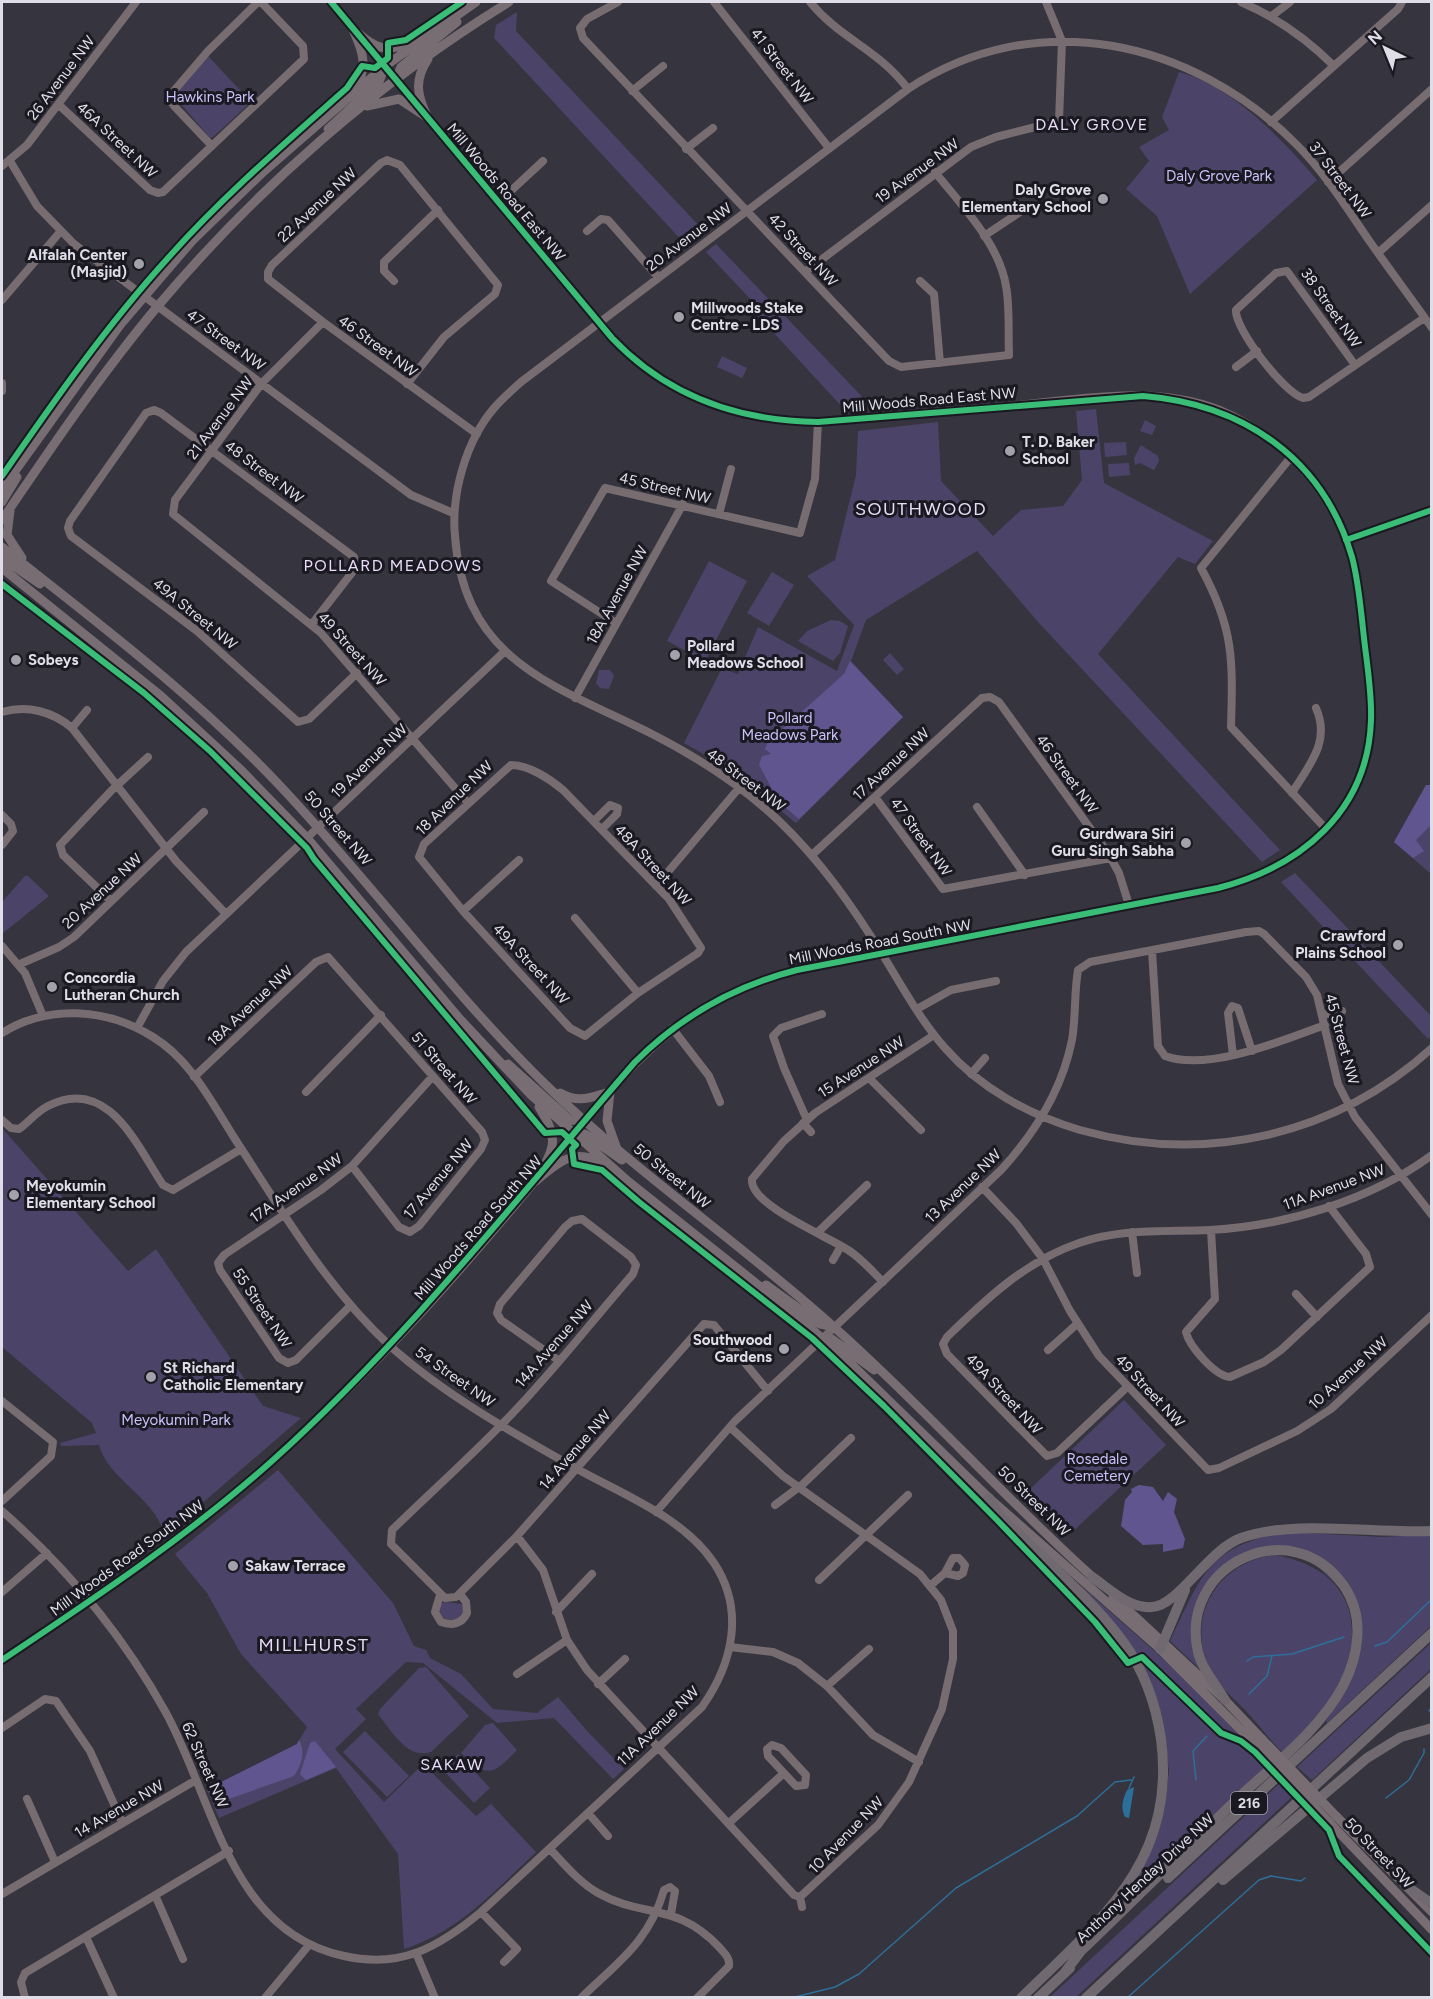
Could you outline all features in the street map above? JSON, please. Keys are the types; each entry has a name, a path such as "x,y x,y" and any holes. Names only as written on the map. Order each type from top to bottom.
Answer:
{"highway":[{"path":"989,1498 1000,1516 1102,1617 1124,1643 1137,1665 1154,1706 1163,1756 1160,1805 1151,1843 1136,1873 1089,1931 1021,1998"},
{"path":"1092,1577 1128,1602 1154,1607 1171,1599 1209,1558 1239,1539 1269,1531 1431,1531"},
{"path":"1065,1972 1081,1951 1287,1755 1327,1709 1342,1687 1357,1647 1357,1619 1347,1591 1327,1567 1296,1552 1268,1551 1241,1559 1216,1578 1200,1605 1197,1639 1199,1656 1225,1700"},
{"path":"1161,1645 1181,1598 1198,1570"},
{"name":"Anthony Henday Drive NW","path":"1038,1998 1431,1633"},
{"name":"216","path":"1086,1998 1431,1677"},
{"path":"1137,1950 1367,1758 1401,1737 1431,1728"},
{"path":"1405,1885 1431,1904"}],"main road":[{"path":"2,489 40,434 144,296 210,223 263,172 385,66 477,2"},
{"path":"396,79 401,67 477,2"},
{"path":"302,158 396,79 432,52 509,2"},
{"path":"353,29 375,47 392,49 429,36"},
{"path":"350,96 364,71 365,60 353,29"},
{"path":"428,118 419,99 418,81 420,70 432,52"},
{"path":"36,574 17,553 7,535 6,504 158,306 218,239 302,158 330,127 379,82 385,66"},
{"path":"362,108 399,99 428,118"},
{"path":"2,480 40,434"},
{"path":"2,520 6,504 40,434"},
{"name":"50 Street NW","path":"2,547 210,718 281,786 472,1008 545,1084 642,1172 835,1327 1161,1645 1333,1819"},
{"path":"2,558 70,602"},
{"name":"50 Street NW","path":"2,568 170,704 240,769 307,838 494,1058 531,1095 629,1182 822,1339 989,1498 1225,1700 1259,1742"},
{"path":"2,576 14,579"},
{"path":"494,1058 507,1063 570,1119 577,1122 585,1121"},
{"path":"545,1084 579,1100 610,1092 607,1121 618,1151"},
{"path":"531,1095 549,1124 554,1140 549,1157 536,1181"},
{"path":"574,1134 585,1134 606,1151 642,1172"},
{"path":"536,1181 559,1161 581,1156 599,1162 629,1182"},
{"path":"745,1275 772,1288 820,1324 835,1327"},
{"path":"822,1339 832,1339 896,1384"},
{"name":"50 Street SW","path":"1333,1819 1431,1912"},
{"name":"50 Street SW","path":"1333,1819 1431,1930"}],"street":[{"name":"26 Avenue NW","path":"2,166 27,145 136,2"},
{"name":"Mill Woods Road East NW","path":"331,2 599,322 637,361 669,384 701,401 729,411 764,419 818,422 1143,396 1186,400 1219,410 1249,425 1291,457 1323,495 1346,540 1358,590 1371,693 1371,729 1358,777 1340,810 1326,829"},
{"name":"42 Street NW","path":"618,2 586,19 580,28 585,41 889,361 901,367 940,363"},
{"name":"41 Street NW","path":"714,2 829,148"},
{"path":"810,2 832,26 879,57 908,89"},
{"path":"1046,2 1062,41"},
{"path":"1241,2 1273,15 1307,40 1334,66"},
{"path":"1273,15 1290,2"},
{"path":"1272,122 1398,9 1402,2"},
{"path":"264,3 303,46 305,54 302,61 212,146 175,107 171,98 173,90 186,74 264,3"},
{"name":"20 Avenue NW","path":"458,567 453,513 459,483 477,434 493,409 521,382 908,89 942,68 976,55 1021,43 1062,41"},
{"name":"19 Avenue NW","path":"805,272 971,147 996,137 1059,121 1062,41"},
{"name":"37 Street NW","path":"1062,41 1096,43 1140,50 1167,60 1220,85 1272,122 1305,154 1328,182 1431,328"},
{"path":"632,91 663,66"},
{"path":"1328,182 1431,89"},
{"name":"46A Street NW","path":"58,104 150,190 158,193 166,190 212,146"},
{"path":"686,149 713,128"},
{"name":"22 Avenue NW","path":"268,276 272,265 381,163 390,160 400,165 438,210"},
{"name":"47 Street NW","path":"10,161 37,206 60,232 411,495 453,513"},
{"path":"499,202 543,161"},
{"path":"920,281 934,294 940,363 1009,355 1006,285 999,261 984,236 935,172"},
{"path":"1378,253 1431,205"},
{"path":"984,236 1026,208"},
{"path":"394,281 384,271 384,262 438,210 496,281 498,288 492,298 440,342 407,384"},
{"path":"587,231 601,219 608,220 658,277"},
{"path":"2,300 60,232"},
{"name":"38 Street NW","path":"1257,351 1239,324 1235,312 1239,305 1276,273 1284,269 1293,275 1355,364"},
{"name":"46 Street NW","path":"268,276 272,284 477,434"},
{"path":"2,284 10,291"},
{"path":"1236,367 1257,351 1278,379 1300,398 1309,397 1424,318"},
{"name":"21 Avenue NW","path":"172,511 175,500 262,383 323,322"},
{"path":"2,384 2,391"},
{"name":"48 Street NW","path":"69,532 70,521 142,418 151,411 160,413 352,554 356,562 354,570 312,624"},
{"name":"45 Street NW","path":"616,623 551,581 605,488 683,504 800,533 815,479 818,422"},
{"path":"1291,457 1201,568 1221,606 1231,648 1231,727 1326,829"},
{"name":"45 Street NW","path":"719,514 731,469"},
{"name":"18A Avenue NW","path":"575,698 683,504"},
{"path":"1346,540 1431,510"},
{"name":"49 Street NW","path":"172,511 176,519 312,624 468,802"},
{"name":"49A Street NW","path":"69,532 197,631 293,719 300,722 309,719 357,673"},
{"name":"48 Street NW","path":"458,567 468,599 485,629 505,651 536,677 664,741 739,788 774,816 812,855 841,891 934,1035 971,1074 1003,1096 1042,1117 1108,1138 1176,1146 1216,1145 1265,1137 1318,1120 1348,1106 1392,1080 1431,1048"},
{"name":"19 Avenue NW","path":"136,1028 173,966 505,651"},
{"name":"46 Street NW","path":"990,697 999,702 1111,858 1121,878 1129,905"},
{"name":"17 Avenue NW","path":"812,855 982,698 990,697"},
{"path":"1292,793 1317,751 1323,722 1317,708"},
{"path":"2,712 29,709 50,714 72,728 166,848 226,914"},
{"path":"72,728 87,710"},
{"path":"111,901 63,855 60,848 63,842 117,785 148,757"},
{"name":"18 Avenue NW","path":"419,853 424,844 511,765"},
{"name":"48A Street NW","path":"511,765 523,767 548,779 594,821 683,918 701,950 638,993"},
{"path":"656,886 739,788"},
{"name":"47 Street NW","path":"875,797 939,886 948,890 1025,875"},
{"name":"48A Street NW","path":"594,821 610,805 618,808 617,814 602,829"},
{"path":"977,807 1025,875 1111,858"},
{"name":"20 Avenue NW","path":"20,964 69,941 204,812"},
{"path":"2,815 13,829 2,845"},
{"name":"Mill Woods Road South NW","path":"2,1660 91,1601 240,1489 334,1402 390,1345 536,1181 642,1056 672,1028 717,1000 764,979 882,953 1218,888 1254,878 1294,857 1326,829"},
{"name":"49A Street NW","path":"419,853 422,863 463,911 579,1035 585,1036 638,993"},
{"path":"463,911 519,860"},
{"path":"575,918 638,993"},
{"name":"13 Avenue NW","path":"656,1512 730,1427 1013,1156 1042,1117 1054,1095 1068,1059 1075,1017 1078,970 1090,962 1246,932 1262,933"},
{"name":"45 Street NW","path":"1262,933 1311,984 1323,1015 1338,1084 1348,1106 1363,1131 1431,1215"},
{"path":"2,946 20,964 43,1016"},
{"path":"1152,951 1158,1046 1161,1053 1172,1059 1233,1055 1252,1051 1325,1025"},
{"name":"18A Avenue NW","path":"194,1077 316,962 325,957"},
{"name":"51 Street NW","path":"325,957 334,962 381,1015 482,1132 485,1140"},
{"path":"917,1010 956,988 996,981"},
{"path":"1233,1055 1228,1013 1232,1006 1238,1008 1252,1051"},
{"path":"1323,1015 1342,1011"},
{"name":"54 Street NW","path":"2,1033 43,1016 76,1013 103,1016 136,1028 168,1047 194,1077 321,1269 351,1305 390,1345 441,1387 501,1425 656,1512 697,1541 715,1564 729,1600 730,1647"},
{"path":"811,1132 777,1051 774,1033 781,1028 822,1014"},
{"path":"306,1092 381,1015"},
{"path":"672,1028 709,1076 720,1102"},
{"name":"15 Avenue NW","path":"817,1233 793,1221 757,1193 751,1184 754,1175 805,1122 934,1035"},
{"path":"971,1074 985,1058"},
{"name":"17A Avenue NW","path":"218,1263 224,1255 352,1166 433,1076"},
{"path":"870,1079 921,1130"},
{"path":"2,1120 11,1128 19,1129 47,1106 68,1099 90,1100 113,1112 163,1185 171,1190 179,1189 241,1149"},
{"name":"17 Avenue NW","path":"352,1166 399,1227 408,1232 419,1226 481,1149 485,1140"},
{"name":"11A Avenue NW","path":"943,1344 947,1337 991,1295 1042,1259 1079,1243 1132,1232 1211,1230 1280,1221 1329,1206 1401,1176 1431,1155"},
{"path":"867,1185 817,1233 857,1256 883,1282"},
{"name":"49 Street NW","path":"982,1187 1020,1228 1042,1259 1077,1324 1099,1356 1202,1467 1210,1470"},
{"path":"1211,1230 1215,1299 1186,1332 1190,1342 1225,1377 1264,1362 1317,1317 1370,1267 1366,1254 1329,1206"},
{"name":"14A Avenue NW","path":"440,1595 390,1539 392,1530 501,1425 558,1360 633,1274 636,1265 632,1257 590,1222 579,1219 565,1227 501,1304 497,1313 501,1320 558,1360"},
{"path":"1132,1232 1137,1273"},
{"path":"833,1260 842,1246"},
{"name":"55 Street NW","path":"218,1263 220,1270 279,1358 288,1363 296,1360 351,1305"},
{"path":"1296,1294 1317,1317"},
{"name":"10 Avenue NW","path":"1210,1470 1310,1424 1330,1409 1431,1315"},
{"name":"14 Avenue NW","path":"458,1596 517,1536 698,1330 707,1323 717,1328 768,1391"},
{"path":"1048,1350 1077,1324"},
{"name":"49A Street NW","path":"943,1344 947,1354 1041,1453 1050,1455 1057,1452 1127,1387"},
{"path":"2,1401 53,1442 54,1447 51,1455 2,1501"},
{"name":"10 Avenue NW","path":"730,1427 760,1457 797,1487 914,1569 931,1585 948,1614 954,1649 942,1708 919,1762 899,1797 878,1825 800,1897"},
{"path":"775,1505 851,1438"},
{"path":"819,1580 908,1496"},
{"name":"62 Street NW","path":"2,1511 47,1553 91,1601 119,1638 166,1712 229,1851 250,1893 269,1918 289,1935 309,1945 358,1959 386,1959 417,1953"},
{"path":"517,1536 543,1570 567,1640 598,1684 794,1895 800,1897 802,1907"},
{"path":"2,1592 47,1553"},
{"path":"931,1585 945,1573"},
{"path":"556,1612 592,1574"},
{"path":"440,1595 449,1599 458,1596 467,1611 464,1619 455,1624 441,1622 435,1614 435,1604 440,1595"},
{"path":"517,1674 567,1640"},
{"path":"730,1647 785,1656 798,1663 827,1686 873,1736 919,1762"},
{"name":"11A Avenue NW","path":"417,1953 449,1938 481,1912 702,1707 721,1676 730,1647"},
{"path":"827,1686 869,1649"},
{"path":"598,1684 625,1659"},
{"path":"2,1728 51,1698 58,1704 90,1751 122,1822"},
{"path":"772,1745 781,1748 806,1775 807,1782 802,1787 796,1786 784,1773 768,1756 767,1749 772,1745"},
{"path":"729,1823 784,1773"},
{"name":"14 Avenue NW","path":"2,1894 196,1780"},
{"path":"27,1799 55,1862"},
{"path":"588,1813 608,1836"},
{"path":"550,1850 578,1879 597,1892 611,1899 671,1914 706,1935 727,1956 730,1963 728,1969 697,1998"},
{"path":"25,1998 22,1978 29,1971 229,1851"},
{"path":"581,1998 636,1946 651,1927 664,1890 670,1887 676,1895 671,1914"},
{"path":"155,1895 183,1959"},
{"path":"481,1912 517,1949 504,1962"},
{"path":"86,1937 114,1998"},
{"path":"265,1998 309,1945"},
{"path":"417,1953 435,1998"}],"green space":[{"path":"517,12 516,31 703,230 685,244 494,38 496,25"},
{"name":"Hawkins Park","path":"208,56 251,102 210,138 176,98 177,92"},
{"name":"Daly Grove Park","path":"1179,72 1218,89 1255,116 1289,148 1317,180 1190,294 1157,216 1126,189 1149,161 1139,147 1169,130 1162,117"},
{"path":"716,244 870,405 844,409 749,306 753,302 706,252"},
{"path":"722,356 747,368 742,378 717,367"},
{"name":"Pollard Meadows Park","path":"1096,409 1104,483 1213,541 1195,564 1178,557 1098,654 1280,850 1262,862 1039,623 977,551 866,620 851,661 903,717 796,823 724,766 684,743 722,668 738,674 758,627 837,671 854,625 807,576 835,560 856,475 858,431 938,422 941,481 993,536 1021,510 1063,506 1082,480 1076,411"},
{"path":"1145,420 1156,426 1152,435 1140,431"},
{"path":"1126,442 1127,455 1105,457 1104,443"},
{"path":"1141,445 1158,456 1159,461 1154,470 1140,463 1135,465 1134,458"},
{"path":"1129,463 1130,475 1109,477 1108,464"},
{"path":"709,561 747,581 705,661 667,641"},
{"path":"772,572 794,585 769,626 747,613"},
{"path":"831,620 840,621 848,626 840,653 833,661 798,641 807,631"},
{"path":"890,653 904,669 897,675 883,660"},
{"path":"850,661 903,717 799,819 779,802 759,765 762,756 771,754 765,749 768,742 844,674"},
{"path":"599,670 610,670 614,676 609,689 600,688 596,683"},
{"path":"1426,785 1431,785 1431,874 1394,842"},
{"path":"1426,785 1431,785 1431,825 1416,840 1424,851 1413,858 1394,842"},
{"path":"1295,873 1431,1016 1431,1036 1428,1039 1281,882"},
{"path":"25,876 28,876 49,896 2,934 2,902"},
{"name":"Meyokumin Park","path":"2,1128 128,1271 156,1249 263,1406 301,1418 164,1534 151,1510 112,1469 99,1445 61,1446 60,1443 96,1433 92,1423 2,1347"},
{"name":"Rosedale Cemetery","path":"1124,1400 1166,1445 1070,1534 1029,1490"},
{"path":"278,1470 393,1603 414,1646 426,1650 430,1658 461,1674 493,1709 537,1713 558,1697 624,1769 613,1779 554,1718 497,1723 423,1663 406,1662 356,1709 366,1719 335,1749 384,1802 423,1764 476,1816 491,1804 536,1852 491,1895 459,1921 442,1932 404,1949 398,1854 336,1768 219,1818 207,1790 297,1744 307,1727 241,1654 207,1593 175,1554"},
{"path":"1139,1485 1153,1487 1163,1501 1168,1492 1177,1499 1174,1512 1185,1539 1183,1548 1163,1552 1163,1544 1143,1545 1121,1526 1125,1500 1132,1492 1131,1489"},
{"path":"1288,1532 1382,1537 1431,1534 1431,1626 1327,1723 1326,1721 1348,1687 1355,1603 1303,1552 1247,1553 1196,1605 1201,1670 1170,1641 1190,1598 1211,1567 1224,1555 1241,1545"},
{"path":"1276,1555 1306,1564 1330,1579 1346,1602 1352,1633 1349,1664 1333,1696 1283,1753 1213,1676 1204,1660 1202,1643 1205,1610 1220,1583 1231,1572 1245,1564"},
{"path":"1080,1585 1179,1673 1253,1747 1252,1750 1267,1767 1110,1919 1145,1864 1166,1797 1169,1770 1166,1749 1143,1670"},
{"path":"445,1602 462,1604 463,1612 458,1619 445,1620 438,1609 440,1604"},
{"path":"1431,1643 1431,1669 1312,1780 1297,1767"},
{"path":"426,1667 469,1716 431,1752 422,1753 414,1752 400,1742 378,1714 380,1709 419,1668"},
{"path":"493,1723 517,1750 502,1765 490,1771 477,1767 461,1753 485,1725"},
{"path":"365,1731 409,1776 387,1797 343,1752"},
{"path":"299,1740 302,1759 294,1776 223,1801 215,1797 211,1787 297,1744"},
{"path":"315,1741 336,1767 306,1780 300,1774 310,1743"},
{"path":"458,1754 490,1788 474,1803 442,1769"},
{"path":"1280,1783 1293,1796 1076,1997 1050,1997"}],"water":[{"path":"1134,1787 1129,1818 1125,1817 1123,1803 1127,1790"}],"waterway":[{"path":"1375,1646 1387,1642 1432,1599"},
{"path":"1247,1661 1253,1657 1292,1654 1344,1637"},
{"path":"1249,1694 1267,1676 1272,1656"},
{"path":"1429,1711 1432,1707"},
{"path":"1196,1780 1193,1751 1207,1736"},
{"path":"1386,1798 1409,1780 1424,1749"},
{"path":"1129,1788 1134,1777"},
{"path":"791,1998 835,1987 859,1974 956,1888 1077,1816 1115,1782 1131,1780"},
{"path":"1127,1998 1259,1880 1271,1876 1301,1881 1305,1878"}],"cycle path":[{"path":"2,1660 174,1541 272,1461 369,1367 415,1317 635,1062 671,1030 690,1017 730,994 797,970 1218,888 1248,879 1302,850 1324,831 1343,808 1357,782 1367,753 1371,720 1370,689 1360,598 1352,557 1339,522 1321,491 1299,465 1274,442 1245,424 1214,411 1180,401 1143,396 818,422 760,417 706,402 657,376 634,359 612,338 331,2"},
{"path":"2,476 102,337 145,284 210,213 347,88 362,66 375,68 388,58 388,43 406,40 462,2"},
{"path":"1346,540 1432,510"},
{"path":"2,584 144,693 210,751 307,848 545,1133 562,1132 576,1145 572,1149 574,1164 602,1170 639,1202 812,1338 884,1406 998,1521 1095,1622 1128,1663 1142,1657 1221,1733 1241,1741 1255,1752 1329,1830 1339,1856 1432,1953"}],"place":[{"name":"Daly Grove Elementary School","path":"1103,199"},
{"name":"Alfalah Center (Masjid)","path":"139,264"},
{"name":"Millwoods Stake Centre - LDS","path":"679,317"},
{"name":"T. D. Baker School","path":"1010,451"},
{"name":"Pollard Meadows School","path":"675,655"},
{"name":"Sobeys","path":"16,660"},
{"name":"Gurdwara Siri Guru Singh Sabha","path":"1186,843"},
{"name":"Crawford Plains School","path":"1398,945"},
{"name":"Concordia Lutheran Church","path":"52,987"},
{"name":"Meyokumin Elementary School","path":"14,1195"},
{"name":"Southwood Gardens","path":"784,1349"},
{"name":"St Richard Catholic Elementary","path":"151,1377"},
{"name":"Sakaw Terrace","path":"233,1566"}],"district":[{"name":"DALY GROVE","path":"1092,124"},
{"name":"SOUTHWOOD","path":"921,509"},
{"name":"POLLARD MEADOWS","path":"393,565"},
{"name":"MILLHURST","path":"314,1645"},
{"name":"SAKAW","path":"452,1764"}]}
